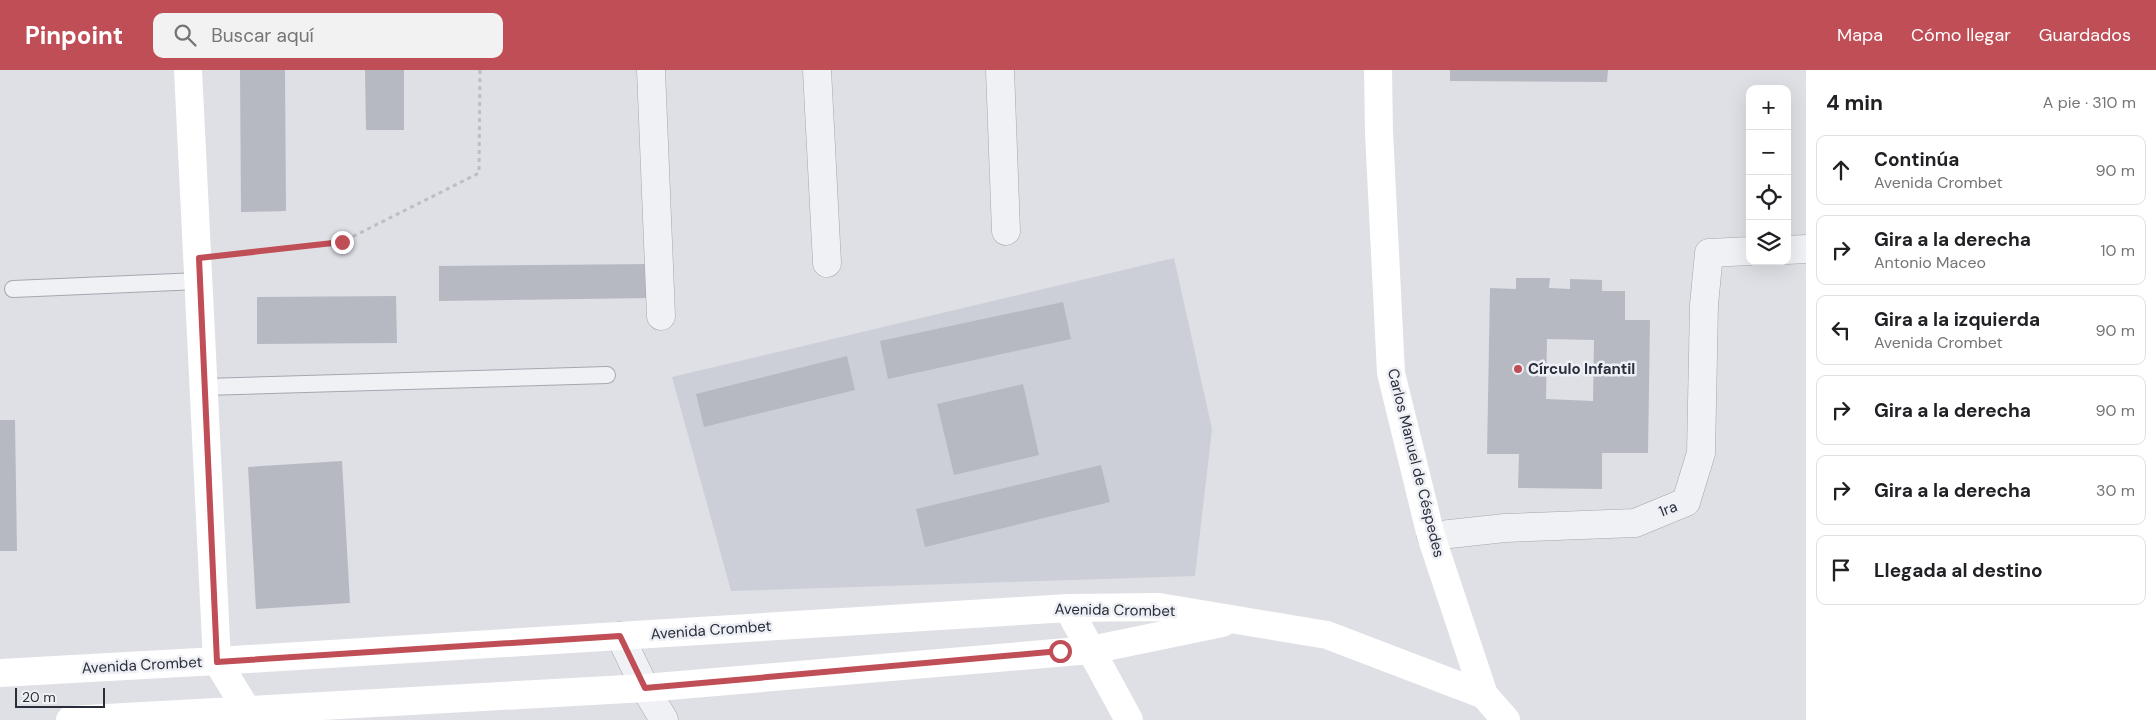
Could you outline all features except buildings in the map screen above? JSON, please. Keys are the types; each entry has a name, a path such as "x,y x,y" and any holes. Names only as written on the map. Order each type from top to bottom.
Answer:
{"main road":[{"path":"188,70 217,662 250,714"},
{"name":"Carlos Manuel de Céspedes","path":"1378,70 1379,132 1392,373 1431,536 1484,695 1506,720"},
{"name":"Avenida Crombet","path":"0,673 217,662 1068,608 1160,607 1328,635 1484,695"},
{"path":"1068,608 1129,720"},
{"name":"Avenida Crombet","path":"70,720 250,714 645,688 1091,650 1241,619"}],"street":[{"path":"651,70 661,316"},
{"path":"817,70 827,263"},
{"path":"1000,70 1006,231"},
{"path":"1791,250 1806,249"},
{"name":"1ra","path":"1431,536 1505,528 1635,522 1686,502 1701,453 1704,305 1709,253 1746,251"},
{"path":"620,636 645,688 664,720"}],"lane":[{"path":"12,290 199,270"},
{"path":"204,387 607,374"}],"path":[{"path":"199,270 342,242 479,173 480,70"}],"shaded area":[{"path":"1174,258 1212,429 1195,576 731,591 672,377"}],"place":[{"name":"Círculo Infantil","path":"1518,369"}],"route":[{"path":"342,242 199,258 217,662 620,636 645,688 1060,651"}]}
